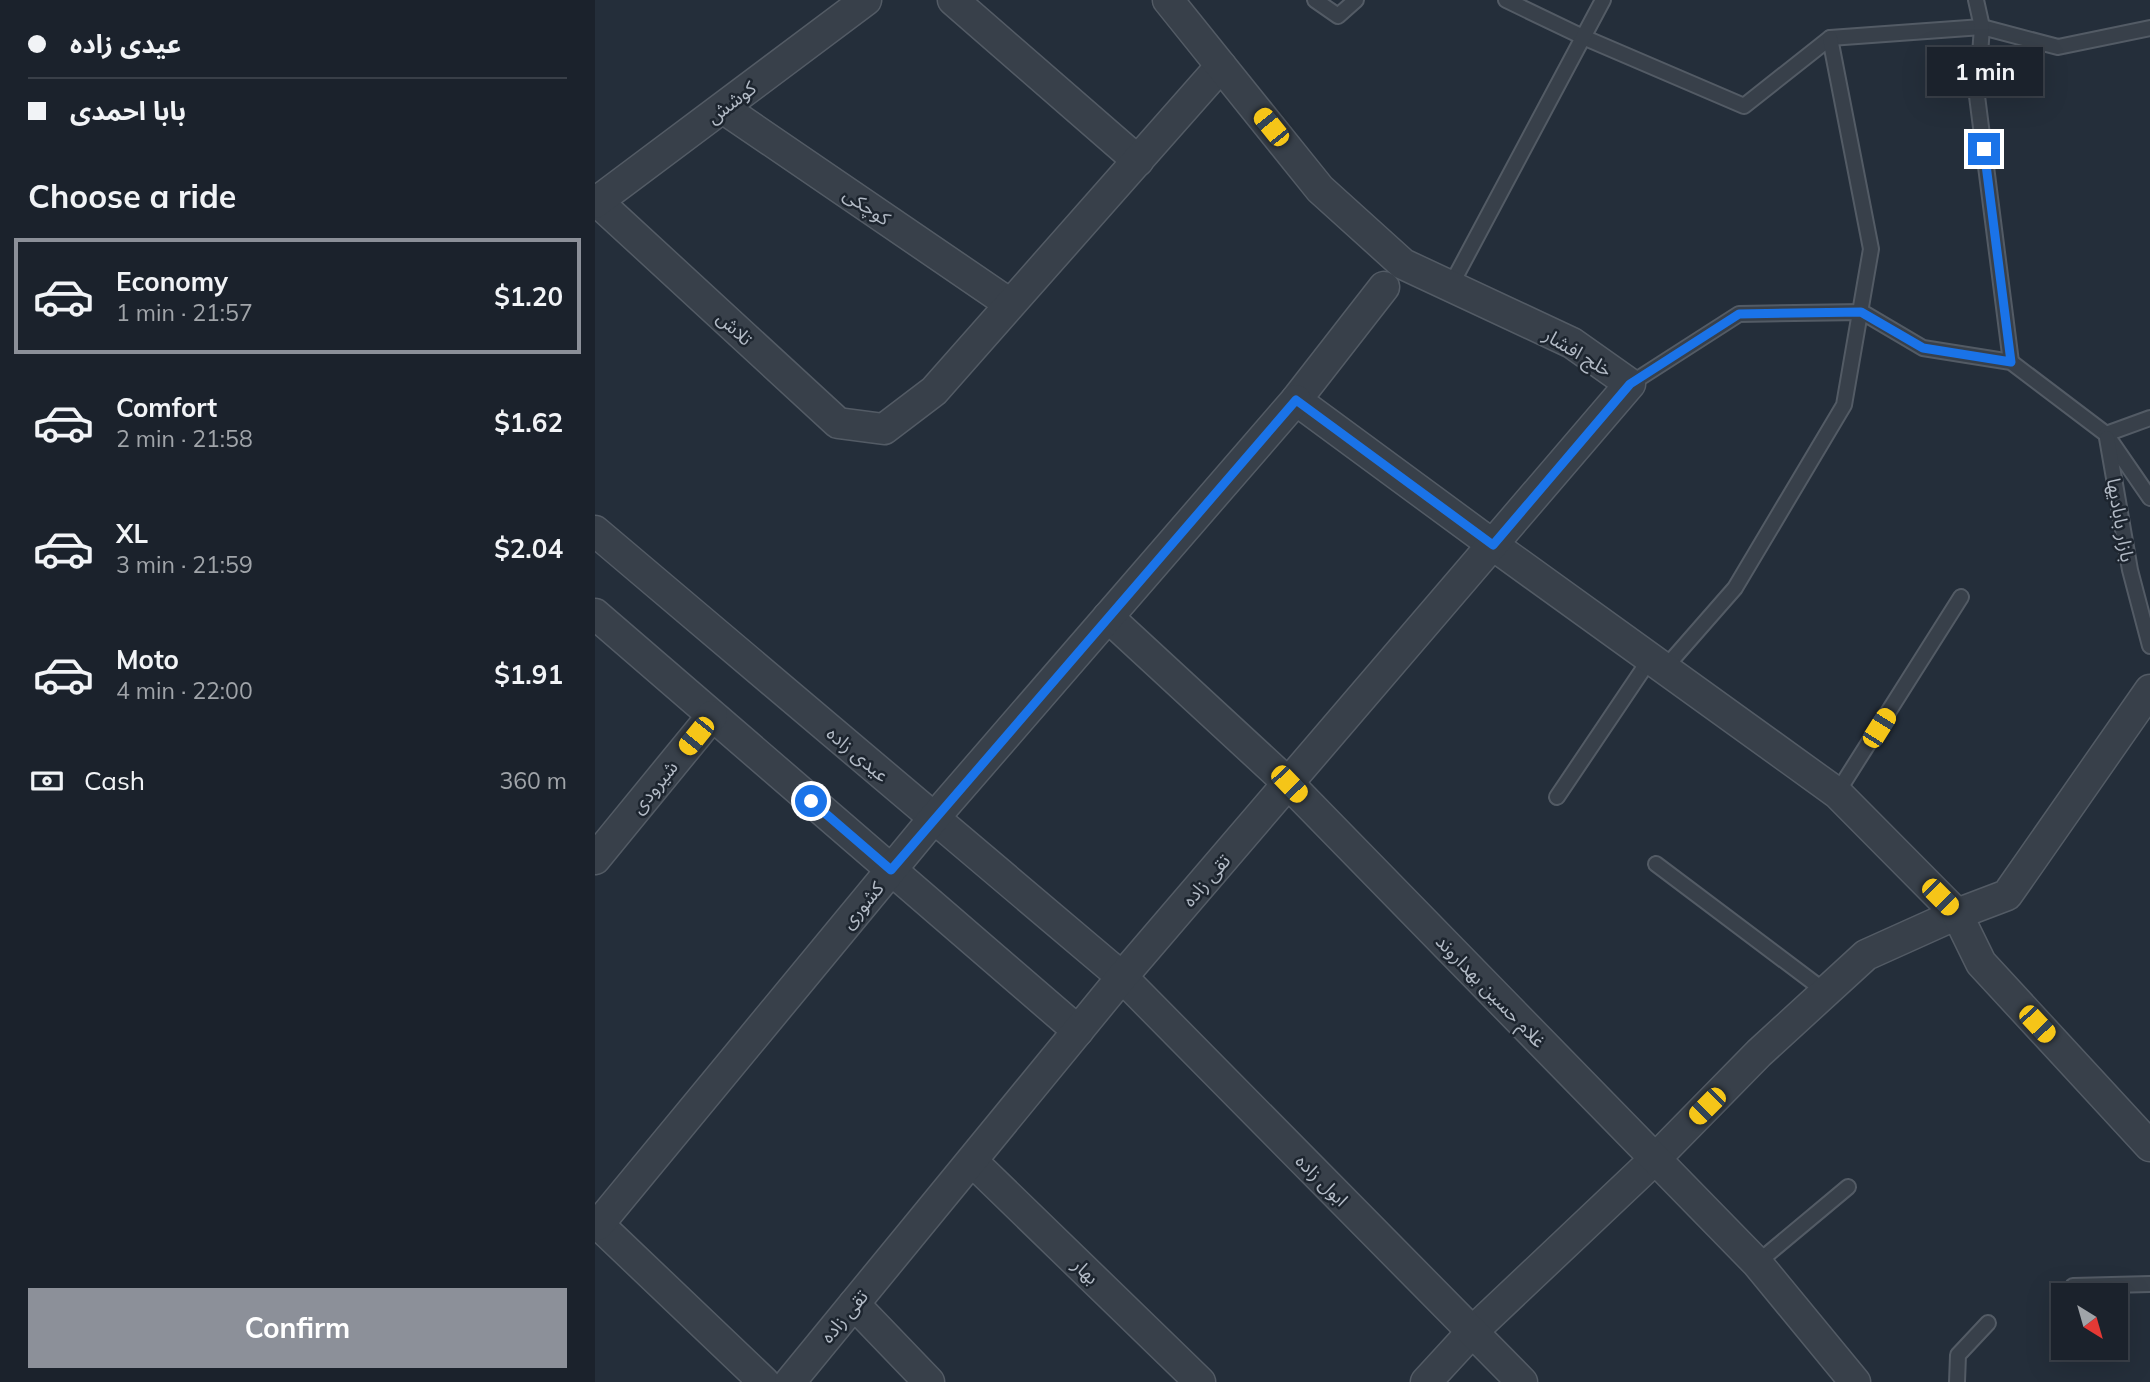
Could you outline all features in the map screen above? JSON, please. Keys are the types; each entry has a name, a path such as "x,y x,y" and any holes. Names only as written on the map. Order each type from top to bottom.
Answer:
{"street":[{"name":"کوشش","path":"597,202 866,0"},
{"path":"953,0 1137,161"},
{"name":"خلج افشار","path":"1168,0 1320,189 1403,264 1571,343 1630,384"},
{"path":"1010,304 1221,66"},
{"name":"کوچکی","path":"723,108 1010,304"},
{"name":"تلاش","path":"597,202 838,423 884,429 934,391 1010,304"},
{"name":"کشوری","path":"597,1223 934,818 1296,400 1384,287"},
{"name":"تقی زاده","path":"790,1382 1122,977 1630,384"},
{"path":"1296,400 1837,793 1957,914 1981,963 2150,1146"},
{"name":"عیدی زاده","path":"595,531 1122,977"},
{"name":"غلام حسین بهداروند","path":"1108,617 1289,784 1757,1263 1855,1382"},
{"path":"600,629 712,716 1078,1031"},
{"path":"1426,1382 1472,1332 1655,1159 1759,1053 1865,955 2007,895 2150,690"},
{"name":"شیرودی","path":"595,859 712,716"},
{"name":"ابول زاده","path":"1122,977 1523,1382"},
{"name":"بهار","path":"972,1161 1201,1382"},
{"path":"597,1223 764,1382"},
{"path":"854,1304 929,1382"}],"lane":[{"path":"1315,0 1338,16 1356,0"},
{"path":"1506,0 1583,37 1744,106 1830,38 1982,27 2058,47 2150,28"},
{"path":"1450,287 1603,0"},
{"path":"1976,0 1982,27 1977,96 2011,362"},
{"path":"1557,797 1657,664 1735,588 1844,405 1871,249 1830,38"},
{"path":"1861,312 1923,348 2011,362 2106,434 2150,498"},
{"name":"خلج افشار","path":"1630,384 1739,314 1861,312"},
{"path":"2106,434 2150,418"},
{"name":"بازار بابادیها","path":"2106,434 2130,570 2150,646"},
{"path":"1837,793 1961,597"},
{"path":"1656,864 1826,992"},
{"path":"1757,1263 1849,1187"},
{"path":"2128,1285 2150,1284"},
{"path":"1957,1382 1958,1355 1988,1323"}],"route":[{"path":"811,801 891,870 1296,400 1493,545 1630,384 1739,314 1861,312 1923,348 2011,362 1984,149"}]}
